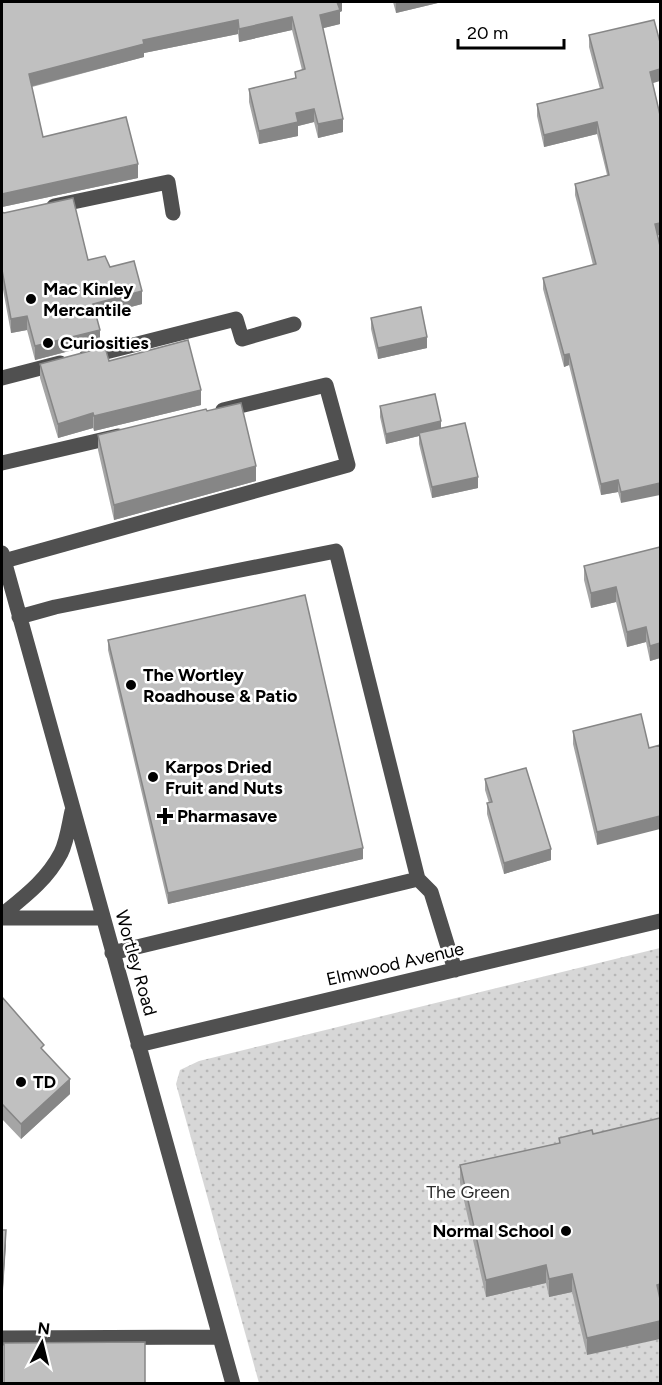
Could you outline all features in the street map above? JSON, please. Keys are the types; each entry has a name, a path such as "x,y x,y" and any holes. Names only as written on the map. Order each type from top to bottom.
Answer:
{"street":[{"path":"35,210 168,182 173,213"},
{"path":"2,378 236,319 242,339 294,324"},
{"path":"3,557 348,465 326,386 211,413"},
{"path":"2,463 130,433"},
{"path":"19,617 55,607 336,551 418,879 431,892 455,970"},
{"name":"Wortley Road","path":"3,557 233,1383"},
{"path":"2,917 40,884 62,852 73,808"},
{"path":"112,953 418,879"},
{"path":"2,917 103,918"},
{"name":"Elmwood Avenue","path":"138,1045 660,921"},
{"path":"2,1338 220,1337"}],"green space":[{"name":"The Green","path":"660,948 660,1383 259,1383 176,1084 180,1070 199,1061"}],"building":[{"path":"2,2 337,2 340,10 320,15 343,119 318,124 314,109 296,113 298,122 259,131 249,89 296,78 295,72 305,69 292,17 239,29 238,20 143,40 144,44 29,74 43,137 126,117 138,164 2,194"},
{"path":"654,20 660,42 660,69 650,72 660,115 660,223 655,224 660,246 660,483 621,492 618,480 601,484 569,354 564,355 543,278 596,264 575,184 609,175 597,122 544,135 537,104 603,88 589,35"},
{"path":"73,198 88,260 105,256 110,267 134,261 142,291 93,304 100,330 35,346 27,316 11,319 2,270 2,212"},
{"path":"421,307 427,337 378,348 371,318"},
{"path":"188,340 201,390 94,416 93,413 58,424 40,364 105,347 109,361"},
{"path":"435,394 441,421 386,434 380,406"},
{"path":"241,403 256,466 114,505 98,435"},
{"path":"465,423 478,477 432,487 419,433"},
{"path":"660,547 660,643 650,646 646,627 627,632 616,587 591,593 584,566"},
{"path":"305,595 363,848 168,893 108,640"},
{"path":"641,714 649,748 660,745 660,816 597,832 573,731"},
{"path":"526,768 551,849 504,863 487,803 492,802 485,779"},
{"name":"TD","path":"2,997 44,1045 41,1048 70,1079 21,1124 2,1104"},
{"name":"Normal School","path":"660,1118 660,1284 657,1285 660,1299 660,1321 587,1338 572,1274 549,1279 546,1265 486,1280 460,1165 560,1143 559,1138 592,1130 593,1134"},
{"path":"2,1230 6,1230 2,1291"},
{"path":"145,1342 145,1383 4,1383 4,1343"}],"place":[{"name":"Mac Kinley Mercantile","path":"31,299"},
{"name":"Curiosities","path":"48,343"},
{"name":"The Wortley Roadhouse & Patio","path":"131,685"},
{"name":"Karpos Dried Fruit and Nuts","path":"153,777"},
{"name":"Pharmasave","path":"165,816"},
{"name":"TD","path":"21,1082"},
{"name":"Normal School","path":"566,1231"}]}
